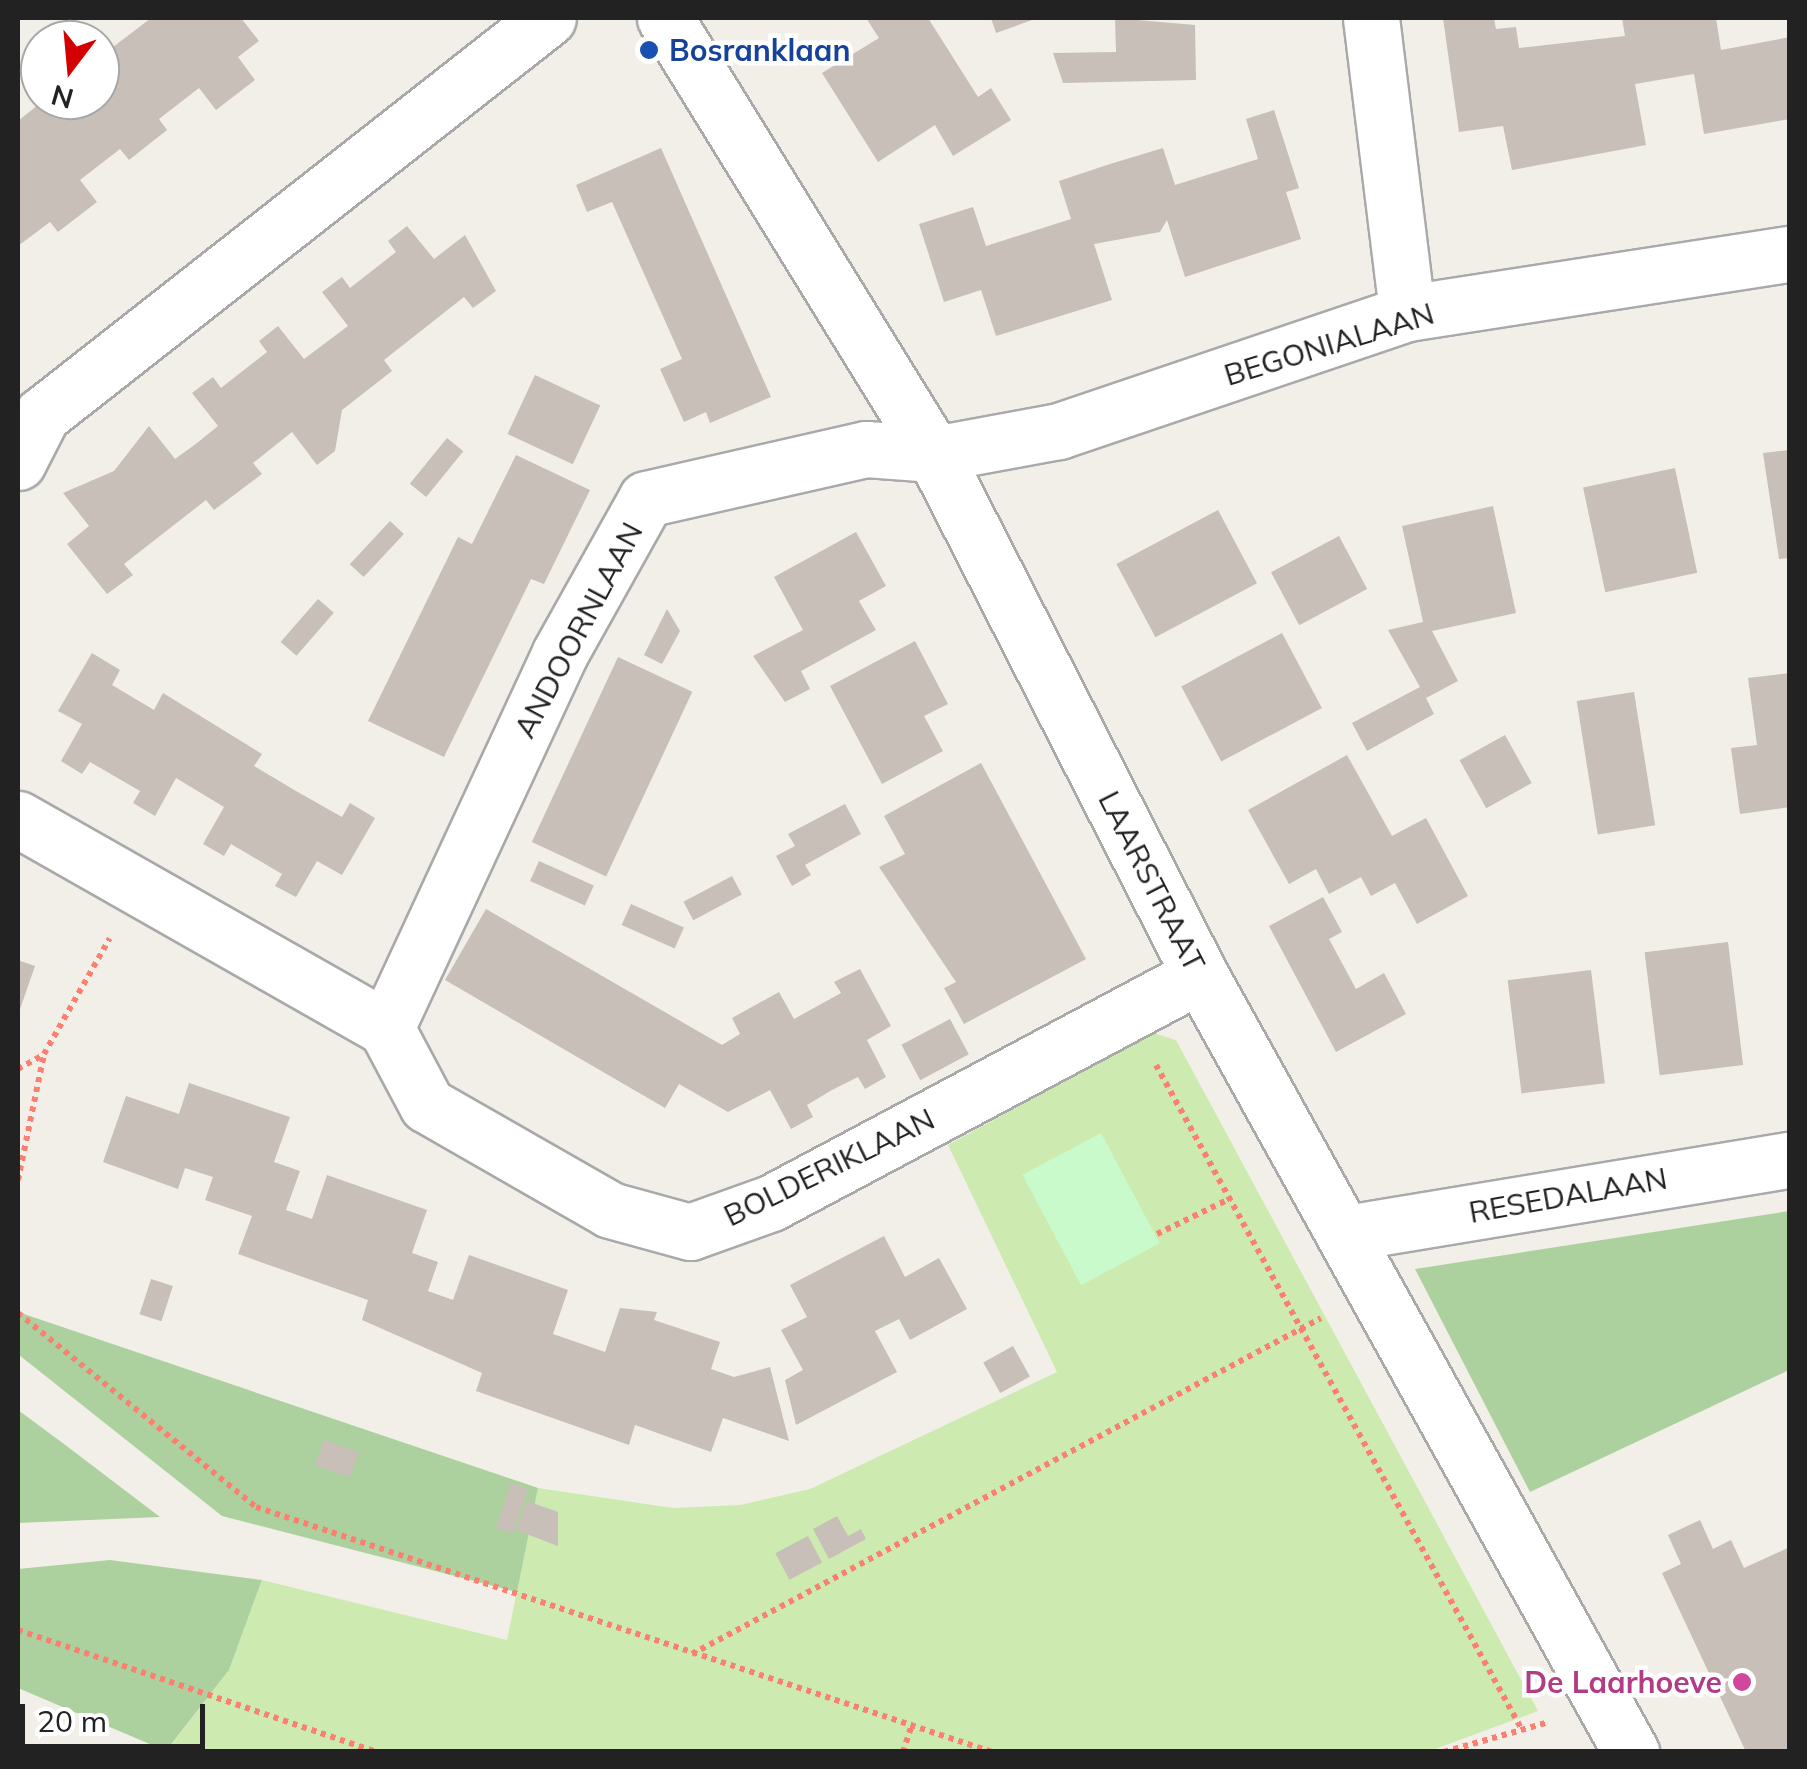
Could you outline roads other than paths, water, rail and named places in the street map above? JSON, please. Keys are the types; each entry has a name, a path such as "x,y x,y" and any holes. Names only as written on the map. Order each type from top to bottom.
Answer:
{"street":[{"path":"18,462 42,415 548,18"},
{"name":"LAARSTRAAT","path":"664,18 934,454 1182,985 1380,1287 1630,1752"},
{"path":"1371,18 1407,314"},
{"name":"BEGONIALAAN","path":"934,454 1059,431 1407,314 1790,254"},
{"name":"ANDOORNLAAN","path":"386,1028 560,652 646,499 866,449 934,454"},
{"path":"18,820 386,1028"},
{"name":"BOLDERIKLAAN","path":"386,1028 427,1105 610,1210 690,1232 771,1203 1182,985"},
{"name":"RESEDALAAN","path":"1347,1233 1790,1160"}],"place":[{"name":"Bosranklaan","path":"649,50"},
{"name":"De Laarhoeve","path":"1742,1682"}]}
